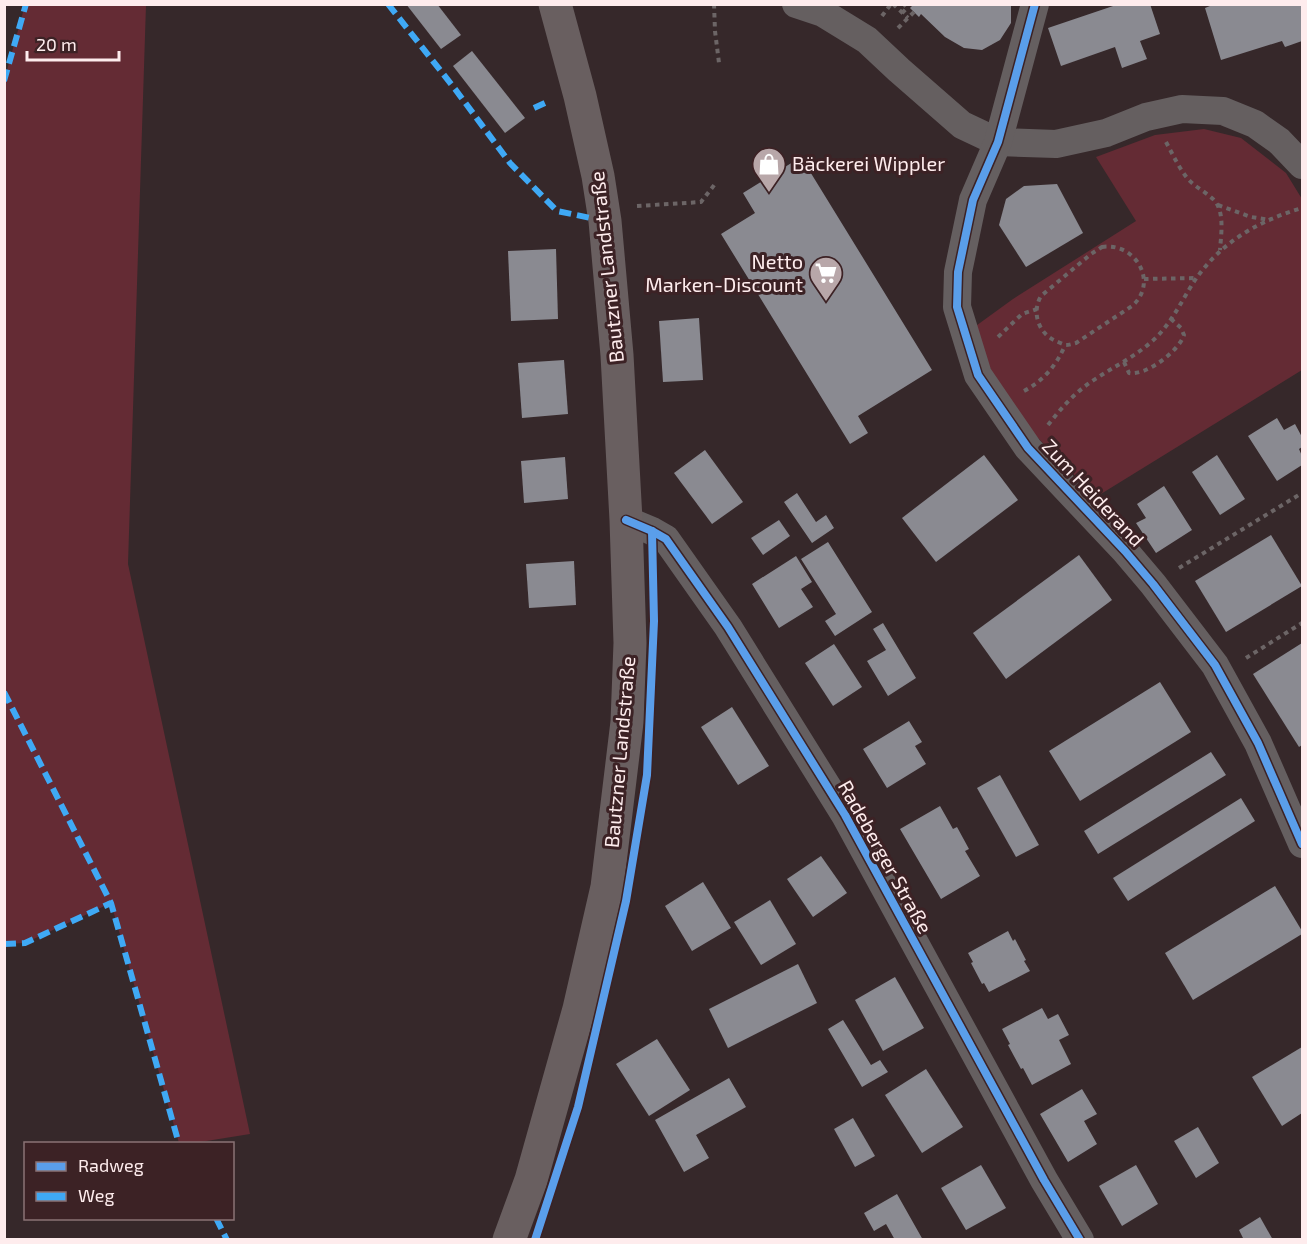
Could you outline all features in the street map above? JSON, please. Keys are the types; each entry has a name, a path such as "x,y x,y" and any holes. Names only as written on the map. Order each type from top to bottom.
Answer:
{"main road":[{"name":"Bautzner Landstraße","path":"509,1239 531,1180 576,1020 607,887 627,722 630,643 639,526 617,355 605,221 598,176 580,96 555,4"}],"street":[{"path":"796,4 824,13 867,40 962,125 998,142 1056,144 1106,133 1146,117 1182,109 1223,111 1255,124 1279,141 1302,165"},
{"name":"Zum Heiderand","path":"1035,4 998,142 973,200 958,272 957,307 970,350 978,375 1031,451 1125,551 1215,665 1258,743 1302,844"},
{"name":"Radeberger Straße","path":"639,526 666,538 729,627 845,815 1044,1180 1080,1239"}],"path":[{"path":"714,4 719,63"},
{"path":"879,20 892,4 908,18"},
{"path":"902,13 907,8 904,4"},
{"path":"903,22 914,12"},
{"path":"1155,115 1162,134 1183,173 1194,186 1213,199 1218,206 1221,221 1220,251"},
{"path":"637,206 701,202 715,184"},
{"path":"1218,206 1251,218 1270,220"},
{"path":"1031,451 1059,411 1076,393 1151,343 1166,328 1197,278 1216,254 1247,231 1302,208"},
{"path":"1116,247 1131,254 1140,266 1144,279 1138,301 1076,343 1065,345 1050,339 1040,328 1037,309 1041,296 1091,254 1102,248 1116,247"},
{"path":"1144,279 1197,278"},
{"path":"970,350 992,341 1022,314 1037,309"},
{"path":"1124,362 1129,373 1133,374 1157,363 1175,350 1182,342 1184,334 1171,319"},
{"path":"995,400 1034,386 1044,378 1061,355 1065,345"},
{"path":"1153,584 1302,493"},
{"path":"1219,674 1302,623"}],"shaded area":[{"path":"25,5 146,5 128,564 250,1134 200,1142 179,1142 111,903 25,943 5,944 4,81"},
{"path":"1204,129 1241,138 1286,173 1302,199 1302,370 1096,497 1032,432 997,384 973,328 1013,299 1136,221 1096,157 1155,135"}],"building":[{"path":"406,4 437,4 461,35 441,49"},
{"path":"914,4 1011,4 1011,23 1000,40 982,50 964,48 945,37 921,14 919,17 910,8"},
{"path":"1119,4 1150,4 1160,34 1140,41 1147,59 1122,68 1115,47 1061,66 1048,28"},
{"path":"1215,4 1302,4 1302,41 1285,47 1282,41 1221,60 1205,8"},
{"path":"472,51 525,118 505,133 453,66"},
{"name":"Netto Marken-Discount","path":"801,157 932,370 858,416 868,433 850,444 721,234 755,213 743,193"},
{"path":"1057,184 1083,233 1026,267 999,225 1006,199 1024,186"},
{"path":"556,249 558,319 511,321 508,251"},
{"path":"699,318 703,380 663,382 659,321"},
{"path":"564,360 568,414 522,418 518,363"},
{"path":"1277,418 1284,430 1295,424 1302,437 1302,447 1299,449 1302,465 1277,481 1248,436"},
{"path":"705,450 743,502 712,524 674,473"},
{"path":"984,455 1018,500 936,562 902,518"},
{"path":"1217,455 1245,499 1220,515 1192,472"},
{"path":"565,457 568,499 524,503 521,461"},
{"path":"1164,486 1192,530 1156,553 1136,523 1146,518 1137,504"},
{"path":"797,493 816,522 826,515 834,528 812,543 784,502"},
{"path":"779,520 790,536 763,555 751,538"},
{"path":"1271,535 1302,586 1226,632 1195,581"},
{"path":"828,542 872,612 835,636 825,621 836,614 801,559"},
{"path":"1079,555 1112,600 1006,679 973,633"},
{"path":"796,556 812,582 801,589 813,607 779,628 752,584"},
{"path":"574,561 576,605 529,608 526,564"},
{"path":"883,623 916,678 888,696 867,661 886,650 873,629"},
{"path":"1302,643 1302,745 1299,747 1253,674"},
{"path":"834,644 862,687 833,706 805,663"},
{"path":"1160,682 1191,732 1080,801 1049,751"},
{"path":"732,707 769,766 738,785 701,727"},
{"path":"909,721 922,742 915,746 926,764 887,788 863,749"},
{"path":"1211,752 1226,775 1098,854 1084,831"},
{"path":"1000,775 1039,845 1016,857 977,788"},
{"path":"1241,798 1255,821 1128,901 1113,878"},
{"path":"940,806 953,829 957,827 969,849 965,851 980,876 941,899 900,829"},
{"path":"821,856 847,893 813,917 787,879"},
{"path":"703,882 731,928 692,951 665,906"},
{"path":"1275,886 1302,934 1193,1000 1165,953"},
{"path":"770,900 796,944 761,965 734,922"},
{"path":"1008,931 1013,941 1015,939 1030,971 989,992 984,983 982,984 968,953"},
{"path":"798,964 817,1003 728,1048 709,1009"},
{"path":"895,977 924,1028 883,1051 855,1000"},
{"path":"1042,1008 1048,1019 1058,1014 1069,1035 1059,1040 1071,1064 1032,1085 1008,1045 1010,1044 1002,1029"},
{"path":"843,1020 871,1065 880,1060 888,1072 862,1087 828,1029"},
{"path":"657,1039 690,1090 649,1116 616,1064"},
{"path":"1302,1047 1302,1113 1282,1126 1252,1077"},
{"path":"926,1069 963,1127 922,1153 885,1095"},
{"path":"729,1078 746,1107 696,1135 709,1158 684,1172 655,1120"},
{"path":"1082,1089 1097,1114 1084,1121 1097,1144 1068,1162 1040,1114"},
{"path":"853,1118 875,1156 855,1167 834,1129"},
{"path":"1198,1127 1219,1163 1196,1178 1174,1141"},
{"path":"981,1165 1006,1208 966,1230 941,1188"},
{"path":"1136,1165 1158,1204 1122,1226 1099,1186"},
{"path":"897,1194 923,1240 895,1240 886,1224 874,1231 864,1213"},
{"path":"1260,1217 1273,1240 1244,1240 1239,1230"}],"marked path":[{"path":"4,81 26,4"},
{"path":"388,4 510,163 557,211 605,221"},
{"path":"534,108 549,101"},
{"path":"4,692 111,903 178,1142"},
{"path":"4,944 25,943 111,903"},
{"path":"217,1220 227,1240"}],"cycle path":[{"path":"1035,4 998,142 973,200 958,272 957,307 978,375 1028,448 1125,551 1215,665 1258,743 1302,844"},
{"path":"626,520 666,539 728,627 845,815 1044,1180 1080,1240"},
{"path":"535,1240 578,1107 626,901 647,775 654,621 652,531"}],"place":[{"name":"Bäckerei Wippler","path":"769,193"},
{"name":"Netto Marken-Discount","path":"826,302"}]}
